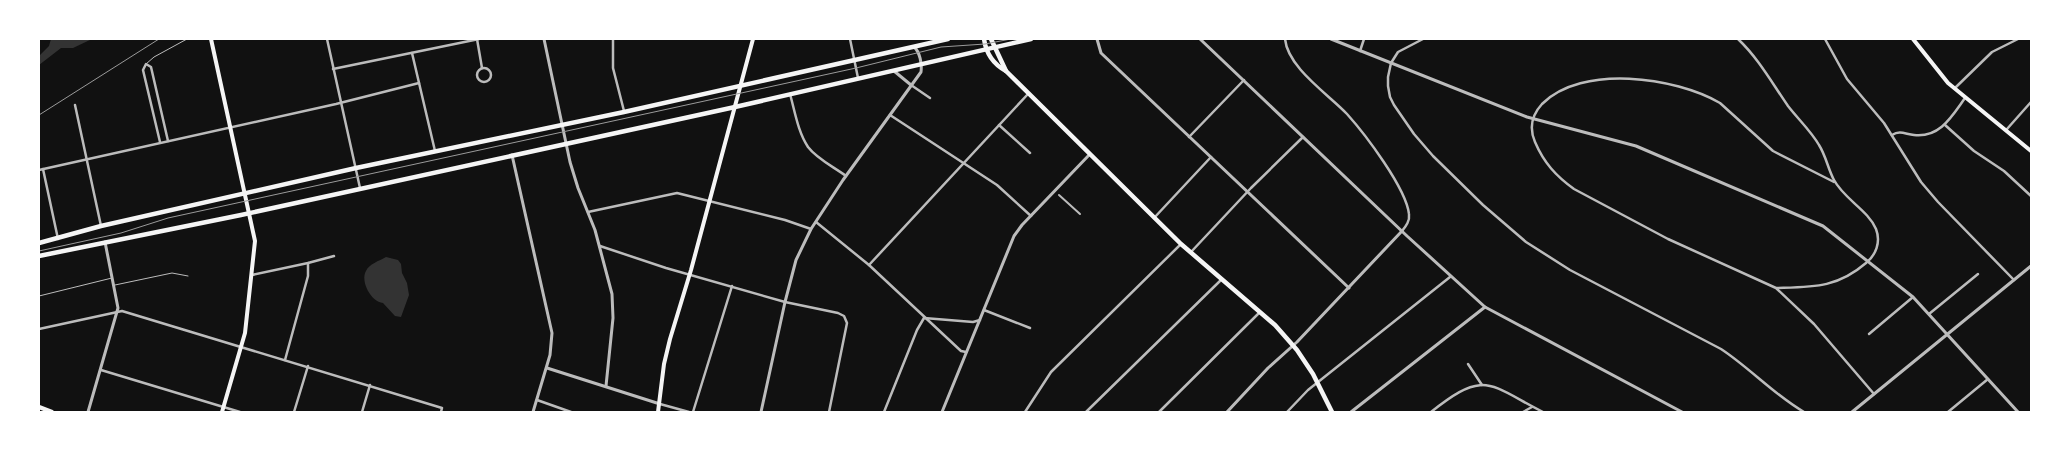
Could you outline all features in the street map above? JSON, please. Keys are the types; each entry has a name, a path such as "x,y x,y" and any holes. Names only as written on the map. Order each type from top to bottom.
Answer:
{"main road":[{"path":"211,39 255,241 241,347 222,412"},
{"path":"658,412 664,364 690,274 752,39"},
{"path":"39,243 101,226 356,168 436,153 948,39"},
{"path":"984,39 986,50 992,60 1029,93 1181,244 1261,311 1294,346 1318,382 1332,412"},
{"path":"991,39 1006,71"},
{"path":"39,256 248,213 735,107 1031,39"},
{"path":"1913,39 1937,71 1954,88 2031,151"},
{"path":"39,407 52,412"}],"street":[{"path":"327,39 360,188"},
{"path":"333,69 478,39 482,68"},
{"path":"544,39 566,143 578,188 600,246 614,303 606,386"},
{"path":"613,39 613,68 624,112"},
{"path":"850,39 859,79"},
{"path":"1097,39 1100,53 1349,288"},
{"path":"1200,39 1485,307 1682,412"},
{"path":"1227,412 1268,368 1294,346 1402,231 1407,225 1409,214 1396,182 1378,154 1347,114 1296,64 1287,50 1285,39"},
{"path":"1330,39 1533,118 1636,146 1815,222 1869,261 1913,297 2018,412"},
{"path":"1360,51 1364,39"},
{"path":"1423,39 1398,52 1391,63 1388,77 1390,97 1401,117 1433,156 1504,224 1526,242 1570,270 1721,349 1737,360 1780,397 1803,412"},
{"path":"1738,39 1757,59 1788,106 1815,139 1834,182 1871,222 1876,230 1877,246 1875,253 1859,270 1833,283 1814,287 1776,288"},
{"path":"1825,39 1849,83 1883,122 1906,160 1938,202 2014,280"},
{"path":"1954,88 1992,52 2018,39"},
{"path":"761,412 793,267 811,229 846,176 921,72 918,51 912,46"},
{"path":"412,53 436,153"},
{"path":"160,143 143,70 146,64 151,67 168,141"},
{"path":"482,68 488,69 491,72 491,77 486,82 481,82 477,77 477,72 482,68"},
{"path":"894,71 930,98"},
{"path":"1834,182 1773,151 1720,103 1710,97 1672,84 1616,79 1574,85 1549,98 1540,106 1533,118 1531,132 1541,156 1551,170 1574,189 1668,238 1776,288 1814,324 1874,394"},
{"path":"1189,136 1244,80"},
{"path":"39,170 336,104 419,83"},
{"path":"869,266 1029,93"},
{"path":"790,94 798,124 808,147 846,176"},
{"path":"1892,135 1900,132 1913,135 1927,135 1945,125 1966,98"},
{"path":"2007,130 2031,102"},
{"path":"75,105 101,226"},
{"path":"890,115 1001,188 1031,216"},
{"path":"999,125 1030,153"},
{"path":"1945,125 1974,151 2004,171 2031,196"},
{"path":"1191,252 1247,191 1303,137"},
{"path":"942,412 1014,236 1090,154"},
{"path":"512,155 552,333 552,345 547,368 533,412"},
{"path":"1154,218 1211,157"},
{"path":"43,169 58,239"},
{"path":"587,212 677,192 811,229"},
{"path":"1059,195 1080,214"},
{"path":"816,222 869,266 961,351 966,352"},
{"path":"88,412 118,311 105,242"},
{"path":"1025,412 1051,372 1181,244"},
{"path":"600,246 785,302 838,313 844,316 847,322 829,412"},
{"path":"252,274 334,256"},
{"path":"285,360 308,276 308,263"},
{"path":"1852,412 2031,266"},
{"path":"1929,314 1978,274"},
{"path":"1287,412 1318,382 1450,276"},
{"path":"1086,412 1222,279"},
{"path":"693,412 732,286"},
{"path":"1869,334 1913,297"},
{"path":"1351,412 1485,307"},
{"path":"984,310 1030,328"},
{"path":"39,328 124,311 370,385 442,408 441,412"},
{"path":"1161,412 1261,311"},
{"path":"924,318 973,322 980,320"},
{"path":"884,412 917,330 924,318"},
{"path":"1468,364 1482,384"},
{"path":"294,412 308,366"},
{"path":"547,368 689,412"},
{"path":"101,370 240,412"},
{"path":"1948,412 1988,379"},
{"path":"1431,412 1462,390 1476,384 1494,387 1543,412"},
{"path":"362,412 370,385"},
{"path":"537,400 571,412"},
{"path":"1523,412 1532,407"}],"lane":[{"path":"146,64 154,57 187,39"},
{"path":"114,285 172,273 188,276"},
{"path":"39,296 112,278"}],"shaded area":[{"path":"51,39 92,39 73,48 61,48 39,65 39,56 49,46"},
{"path":"386,257 398,260 407,283 409,295 401,317 395,316 383,303 374,299 364,280 367,269"}],"tram line":[{"path":"39,115 159,39"},
{"path":"39,251 121,233 168,218 856,68 941,47 985,44 1011,39"}]}
